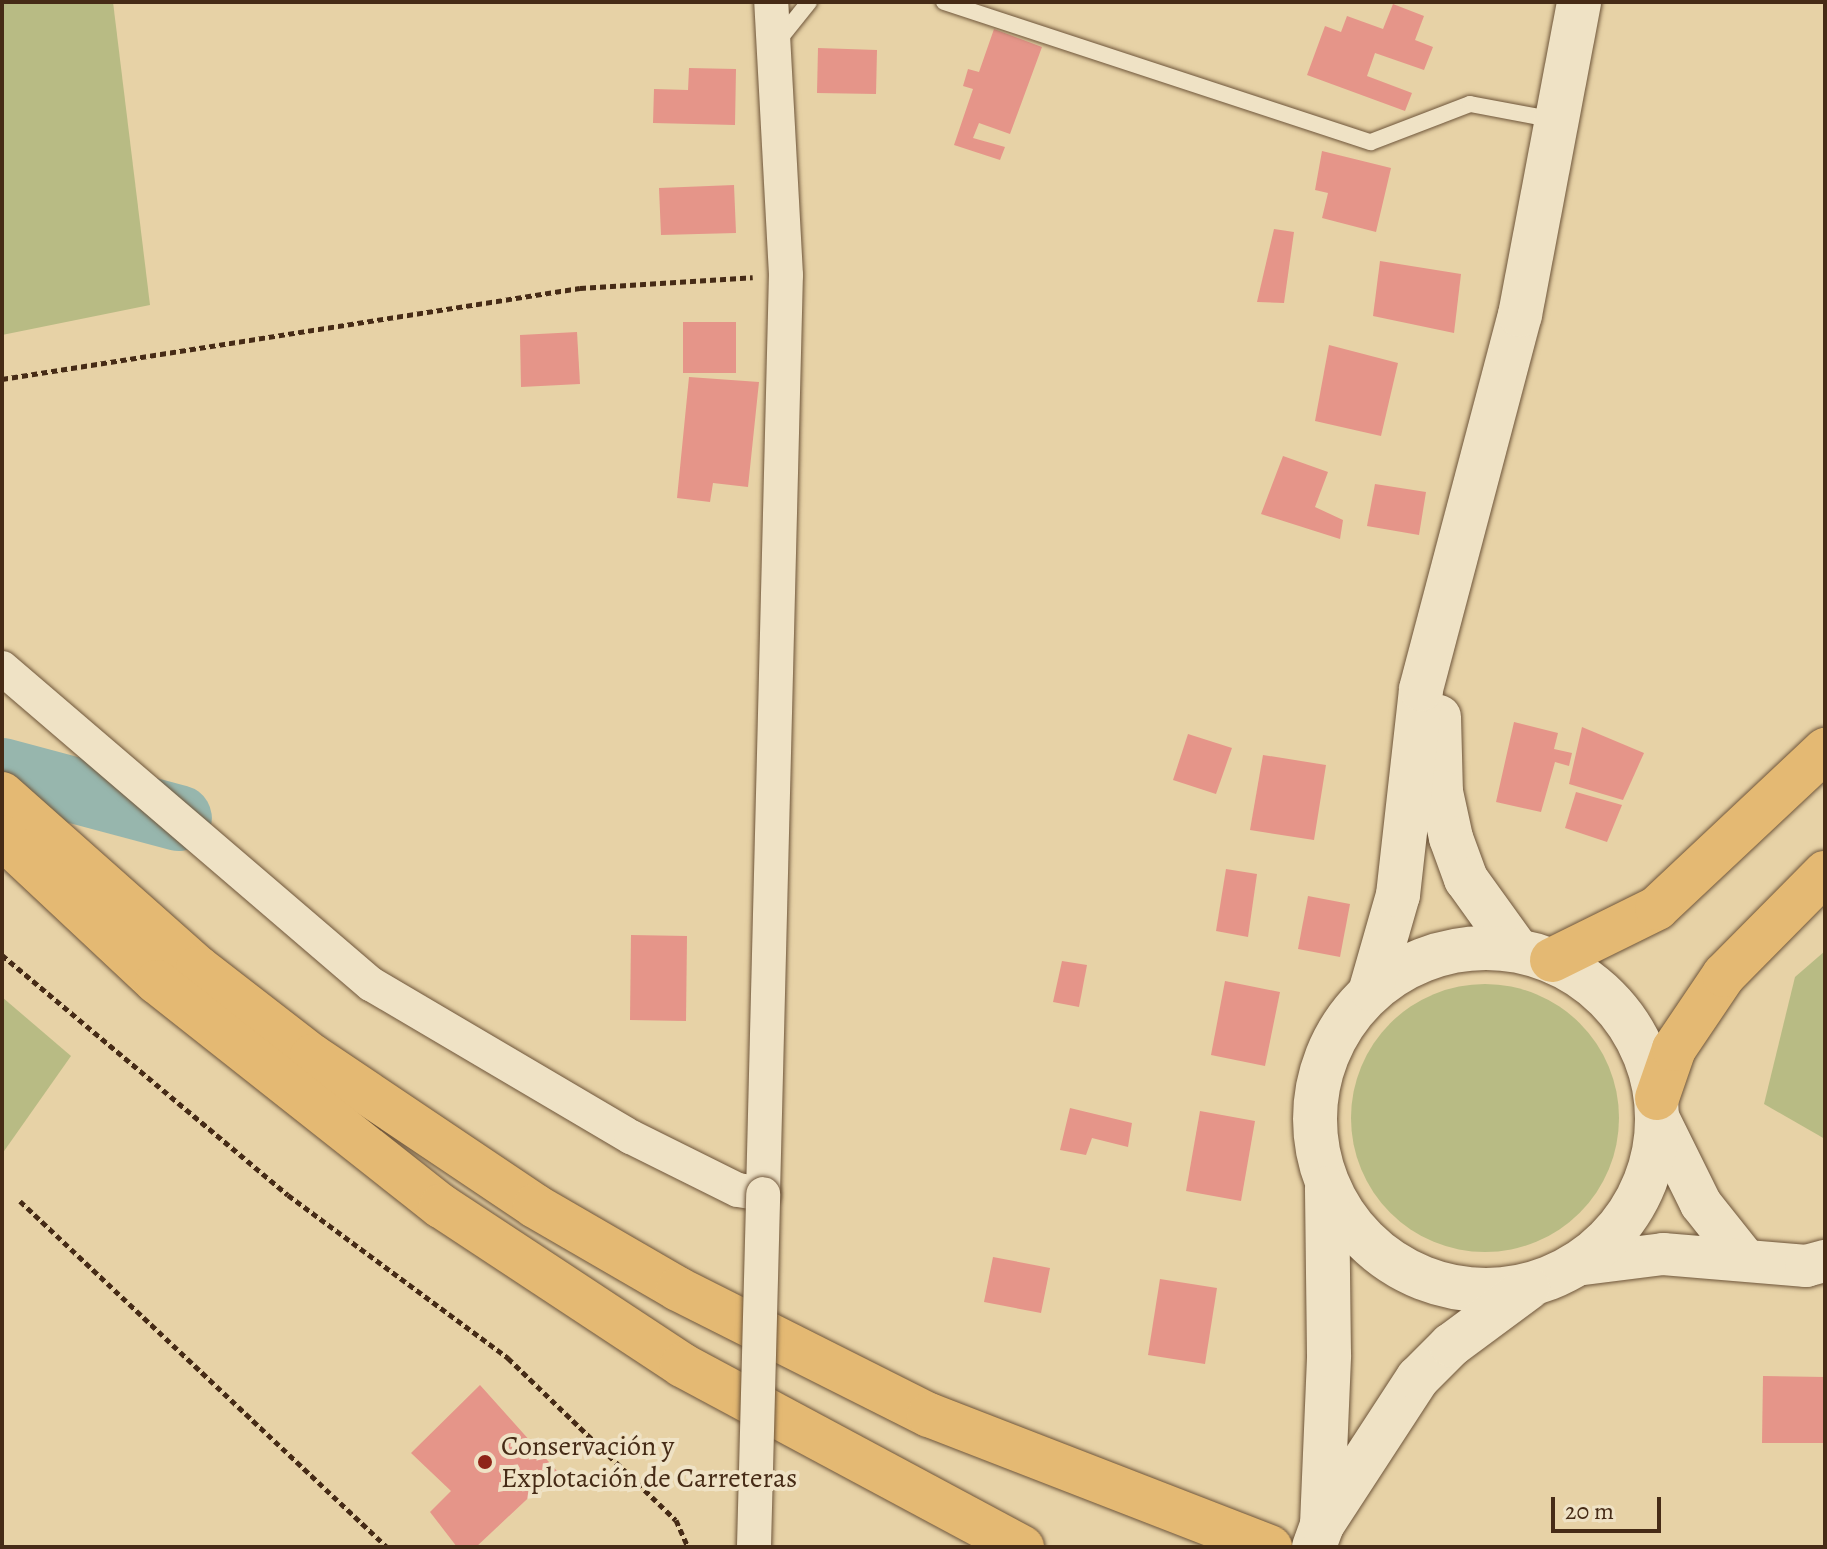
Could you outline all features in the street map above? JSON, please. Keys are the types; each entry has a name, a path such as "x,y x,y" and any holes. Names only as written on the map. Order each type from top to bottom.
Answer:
{"highway":[{"path":"1534,955 1657,908 1825,750"},
{"path":"2,794 210,977 312,1056 535,1206 678,1289 929,1415 1270,1547"},
{"path":"2,837 157,982 357,1145 658,1349 789,1426 1022,1547"},
{"path":"1657,1107 1674,1049 1724,975 1825,873"},
{"path":"789,1426 885,1506 961,1547"}],"main road":[{"path":"1371,989 1398,895 1421,689 1464,537 1520,315 1579,2"},
{"path":"1464,537 1439,724 1441,792 1466,879 1534,955"},
{"path":"1462,949 1534,955 1591,983 1623,1015 1645,1054 1657,1107 1653,1161 1637,1202 1611,1238 1576,1265 1533,1284 1451,1345 1418,1378 1318,1536 1329,1355 1326,1185 1316,1146 1321,1076 1345,1019 1371,989 1408,965 1462,949"},
{"path":"1326,1185 1361,1236 1389,1261 1434,1283 1483,1291 1533,1284"}],"street":[{"path":"754,1547 786,275 771,2"},
{"path":"2,668 371,984 631,1137 738,1190 763,1194"},
{"path":"1657,1107 1701,1204 1744,1258"},
{"path":"1576,1265 1663,1254 1744,1258 1806,1266 1825,1261"}],"lane":[{"path":"774,47 809,2"},
{"path":"944,2 1371,142 1470,104 1557,120"}],"path":[{"path":"2,379 580,288 786,275"},
{"path":"2,955 288,1195 508,1358 676,1520 688,1547"},
{"path":"20,1201 387,1547"}],"green space":[{"path":"2,2 113,2 150,305 2,335"},
{"path":"1825,951 1825,1139 1764,1104 1795,977"},
{"path":"1485,984 1536,994 1580,1023 1609,1067 1619,1118 1609,1169 1580,1213 1536,1242 1485,1252 1434,1242 1390,1213 1361,1169 1351,1118 1361,1067 1390,1023 1434,994"},
{"path":"2,997 71,1056 2,1154"}],"building":[{"path":"1393,4 1424,16 1415,40 1433,47 1424,70 1375,53 1367,76 1412,93 1405,111 1307,75 1325,26 1341,32 1347,16 1383,29"},
{"path":"994,29 1042,47 1010,134 979,123 973,138 1005,147 1000,160 954,145 973,89 963,86 968,69 979,72"},
{"path":"818,48 877,50 876,94 817,93"},
{"path":"689,68 736,69 735,125 653,123 654,89 688,90"},
{"path":"1322,151 1391,168 1376,232 1322,218 1328,193 1315,190"},
{"path":"734,185 736,233 661,235 659,188"},
{"path":"1274,229 1294,232 1284,303 1257,302"},
{"path":"1380,261 1461,274 1454,333 1373,316"},
{"path":"683,322 736,322 736,373 683,373"},
{"path":"577,332 580,384 521,387 520,335"},
{"path":"1329,345 1398,363 1381,436 1315,421"},
{"path":"689,377 759,382 748,487 713,483 710,502 677,498"},
{"path":"1283,456 1328,472 1315,507 1343,520 1340,539 1261,514"},
{"path":"1375,484 1426,492 1419,535 1367,526"},
{"path":"1514,722 1558,733 1554,749 1572,753 1569,766 1555,762 1541,812 1496,802"},
{"path":"1582,727 1644,753 1623,800 1569,784"},
{"path":"1188,734 1232,748 1216,794 1173,780"},
{"path":"1263,755 1326,765 1314,840 1250,830"},
{"path":"1576,792 1622,805 1607,842 1565,828"},
{"path":"1226,869 1257,874 1248,937 1216,931"},
{"path":"1308,896 1350,904 1340,957 1298,949"},
{"path":"631,935 687,936 686,1021 630,1020"},
{"path":"1062,961 1087,965 1079,1007 1053,1002"},
{"path":"1225,981 1280,992 1265,1066 1211,1055"},
{"path":"1070,1108 1132,1123 1128,1147 1092,1138 1086,1155 1060,1150"},
{"path":"1200,1111 1255,1121 1241,1201 1186,1191"},
{"path":"993,1257 1050,1268 1041,1313 984,1302"},
{"path":"1160,1279 1217,1288 1205,1364 1148,1355"},
{"path":"1763,1376 1825,1377 1825,1443 1762,1443"},
{"name":"Conservación y Explotación de Carreteras","path":"480,1385 557,1471 476,1547 457,1547 430,1512 451,1491 411,1453"}],"waterway":[{"path":"2,771 179,818"}],"place":[{"name":"Conservación y Explotación de Carreteras","path":"485,1462"}]}
